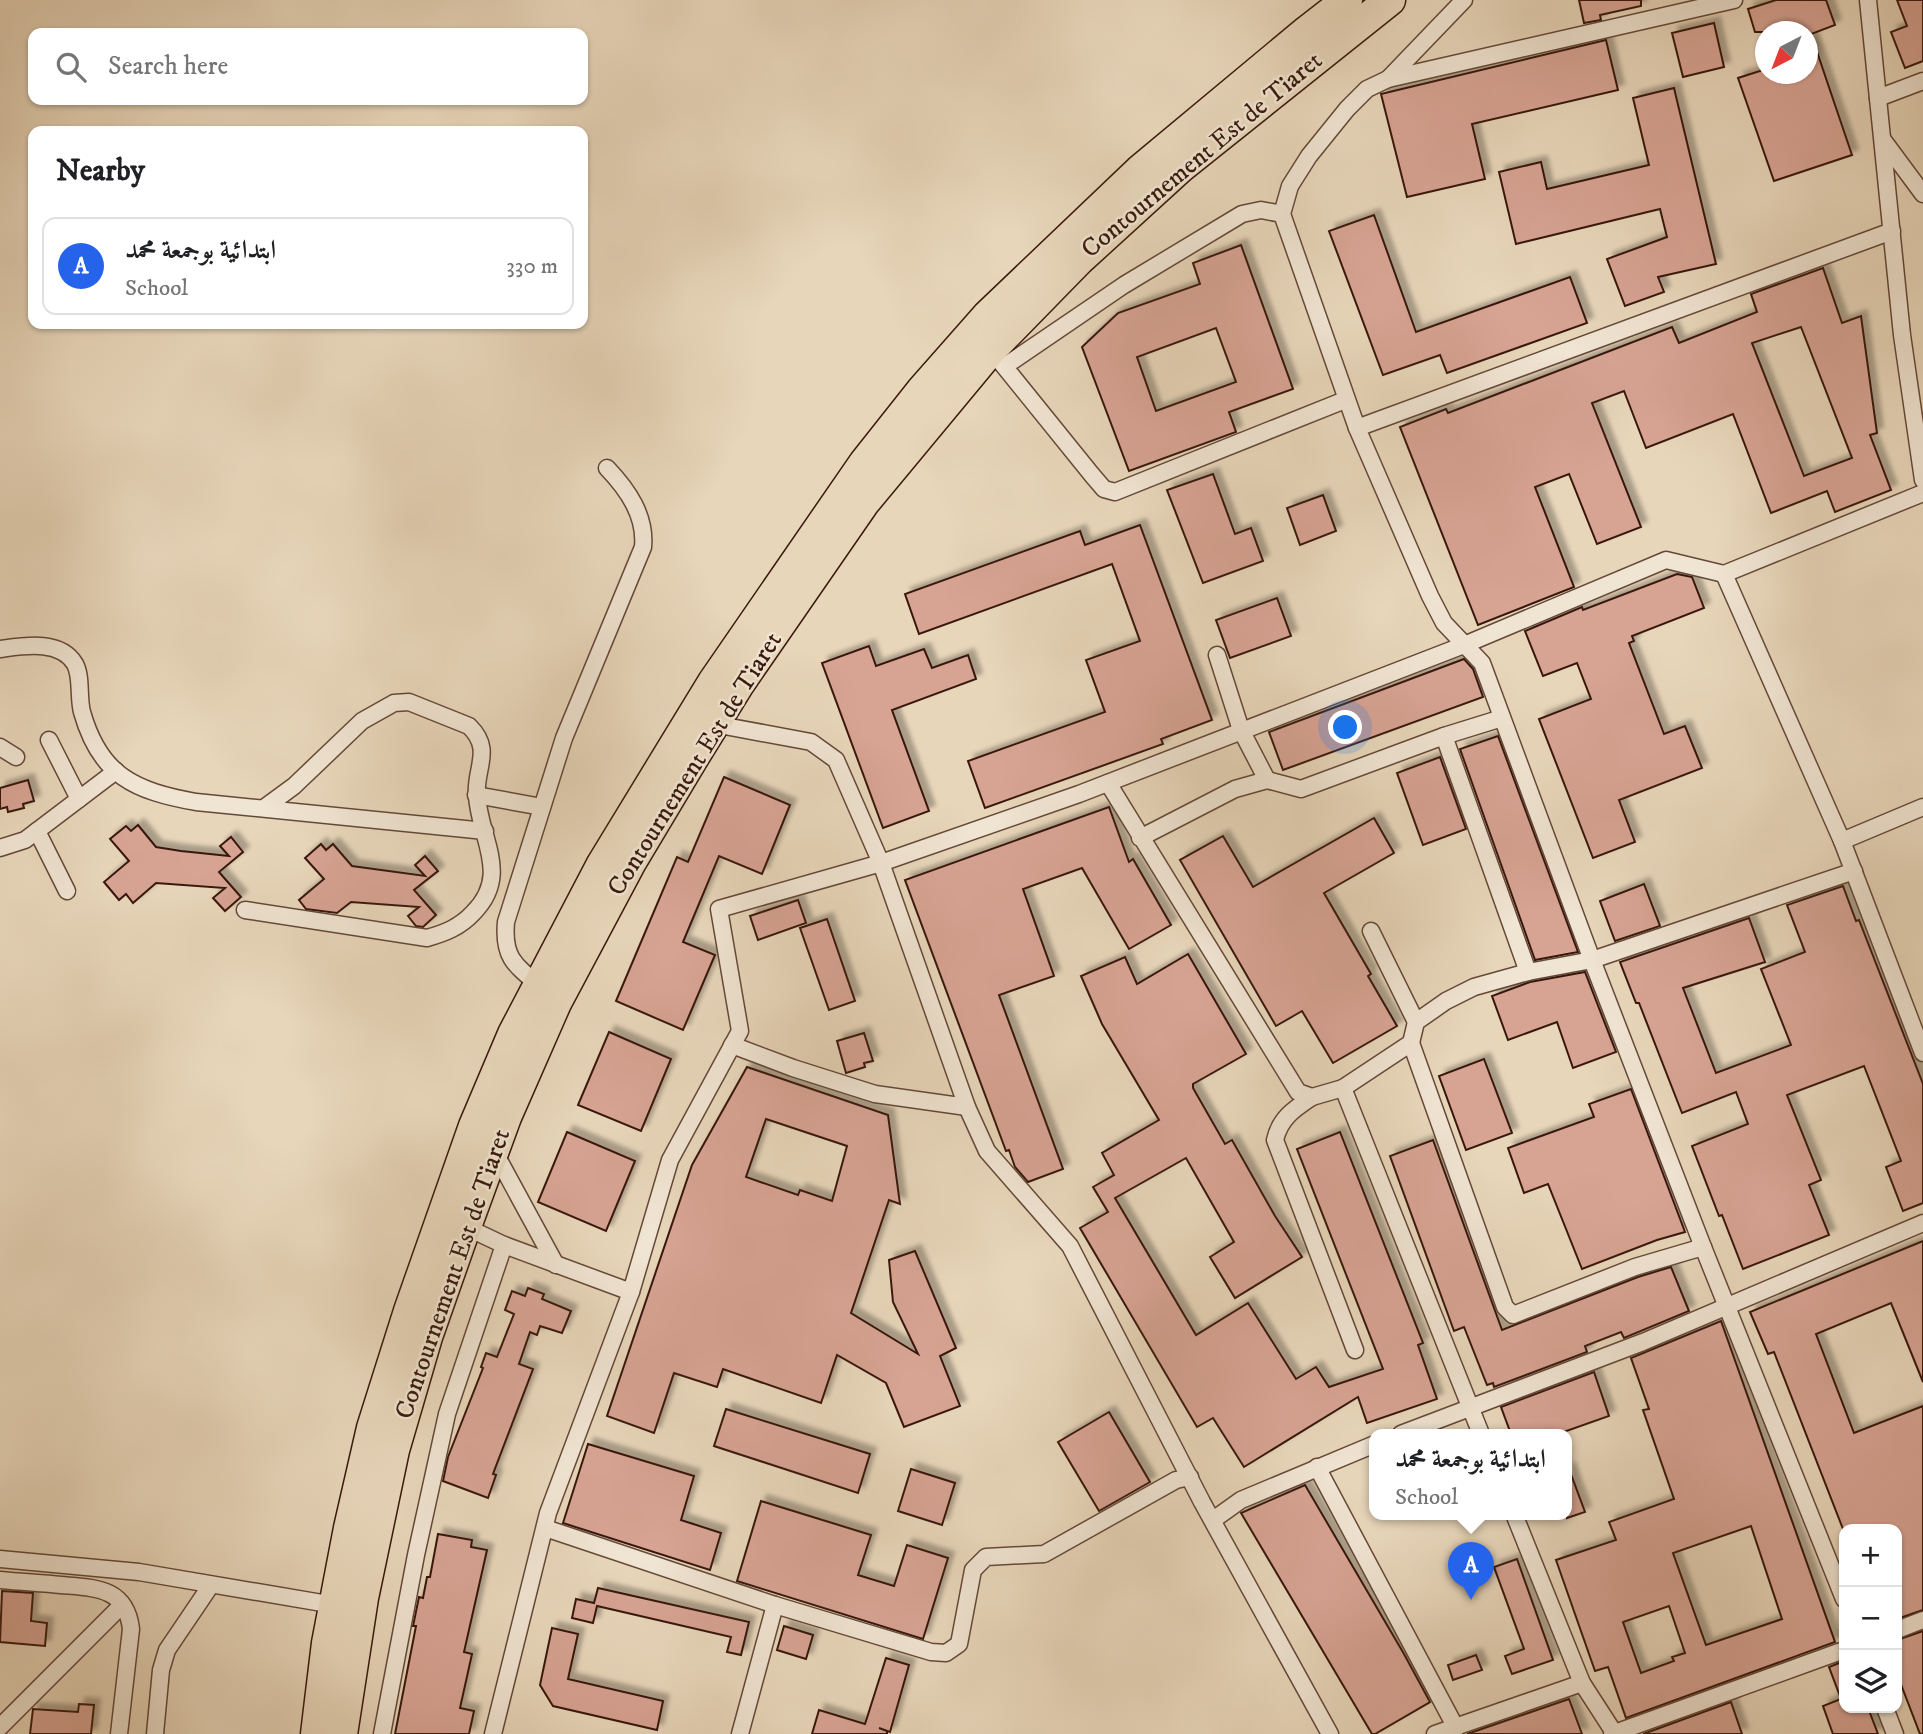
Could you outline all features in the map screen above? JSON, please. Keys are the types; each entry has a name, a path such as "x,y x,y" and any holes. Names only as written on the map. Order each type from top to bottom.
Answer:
{"highway":[{"name":"Contournement Est de Tiaret","path":"316,1734 327,1643 349,1528 372,1428 409,1311 474,1126 513,1034 602,864 713,682 864,463 921,391 988,315 1140,170 1348,0"},
{"name":"Contournement Est de Tiaret","path":"342,1734 363,1598 394,1450 427,1337 466,1227 494,1151 556,1003 631,862 714,724 864,503 998,358 1079,260 1181,167 1390,0"}],"street":[{"path":"1388,79 1464,0"},
{"path":"1734,0 1388,79 1367,89 1309,156 1290,186 1282,214 1345,400 1430,596 1444,623 1482,663 1592,960 1726,1307 1839,1588"},
{"path":"1868,0 1902,335 1923,480"},
{"path":"1878,98 1923,81"},
{"path":"1882,138 1923,194"},
{"path":"1282,214 1261,210 1242,214 998,358 1104,489 1115,492 1345,400"},
{"path":"1357,428 1892,231"},
{"path":"539,985 509,957 504,942 506,922 564,738 643,547 645,532 624,486 607,468"},
{"path":"493,1734 548,1514 631,1293 670,1160 740,1031 719,909 881,863 1108,783 1464,645 1666,560 1724,574 1923,493"},
{"path":"1724,574 1842,841 1923,1053"},
{"path":"0,649 27,645 51,648 65,653 74,662 81,708 88,730 108,764 135,786 160,795 485,831"},
{"path":"1217,655 1241,730 1267,780"},
{"path":"244,910 427,938 448,933 467,920 490,890 493,872 476,795 482,747 469,726 409,702 394,702 362,721 294,786 264,808"},
{"path":"1140,838 1235,789 1267,780 1301,789 1444,736 1502,718"},
{"path":"714,724 811,742 836,760 881,863 967,1107 987,1151 1070,1247 1190,1477 1330,1734"},
{"path":"1444,736 1528,972"},
{"path":"49,740 79,799"},
{"path":"0,747 16,757"},
{"path":"0,848 25,840 116,771"},
{"path":"1108,783 1298,1092 1312,1097"},
{"path":"476,795 542,807"},
{"path":"1842,841 1923,807"},
{"path":"37,831 67,891"},
{"path":"1703,1247 1634,1267 1513,1315 1505,1307 1411,1043 1416,1023 1446,1001 1474,987 1528,972 1592,960 1854,871"},
{"path":"1371,931 1416,1023"},
{"path":"1355,1350 1275,1140 1278,1127 1289,1112 1312,1097 1343,1088 1411,1043"},
{"path":"732,1045 875,1094 967,1107"},
{"path":"1343,1088 1479,1429"},
{"path":"494,1151 556,1265"},
{"path":"1414,1429 1643,1342 1923,1223"},
{"path":"466,1227 504,1245 631,1293"},
{"path":"382,1734 416,1555 447,1414 504,1245"},
{"path":"1213,1520 1241,1500 1369,1446"},
{"path":"1317,1467 1456,1728"},
{"path":"545,1528 775,1605 931,1652 946,1653 959,1644 973,1570 986,1557 1045,1554 1176,1480 1190,1477"},
{"path":"1516,1520 1582,1683 1614,1734 1839,1652"},
{"path":"0,1559 139,1572 334,1605"},
{"path":"0,1580 99,1588 116,1597 130,1621 131,1629 119,1734"},
{"path":"155,1734 161,1671 167,1650 211,1585"},
{"path":"0,1727 122,1605"},
{"path":"740,1734 775,1605"},
{"path":"1902,1628 1923,1620"},
{"path":"1435,1734 1582,1683"},
{"path":"1887,1713 1895,1734"}],"building":[{"path":"1579,0 1641,0 1641,6 1600,15 1601,20 1584,23"},
{"path":"1776,0 1826,0 1835,25 1818,31 1818,21 1755,21 1755,32 1748,9"},
{"path":"1897,0 1923,0 1923,61 1905,68 1891,32 1907,26"},
{"path":"1714,23 1724,67 1683,77 1672,33"},
{"path":"1606,40 1618,90 1472,124 1485,179 1407,197 1381,94"},
{"path":"1818,55 1852,155 1774,181 1738,78 1755,73 1755,84 1818,84"},
{"path":"1674,88 1716,264 1658,277 1664,292 1625,306 1607,259 1667,237 1660,209 1516,244 1499,172 1541,162 1547,189 1649,165 1633,98"},
{"path":"1374,215 1416,332 1570,277 1587,323 1447,373 1440,355 1383,375 1329,231"},
{"path":"1241,245 1293,389 1229,412 1236,432 1129,471 1082,347 1118,313 1200,284 1193,263","holes":["1216,328 1236,382 1156,411 1137,357"]},
{"path":"1823,268 1842,323 1861,316 1877,433 1870,435 1891,490 1835,512 1827,491 1771,513 1733,414 1646,448 1624,391 1592,403 1641,527 1597,544 1569,474 1535,487 1574,587 1478,625 1400,427 1446,409 1448,413 1672,327 1679,343 1757,312 1751,294","holes":["1801,327 1852,458 1804,476 1752,343"]},
{"path":"1213,474 1235,534 1251,528 1263,561 1203,583 1167,490"},
{"path":"1323,495 1336,531 1300,545 1287,508"},
{"path":"1140,525 1212,720 1161,739 1163,744 985,808 968,761 1105,712 1086,660 1140,641 1112,564 919,634 905,594 1080,531 1085,545"},
{"path":"1677,574 1692,577 1704,608 1632,636 1634,641 1629,643 1664,734 1685,726 1702,768 1619,800 1635,842 1593,858 1539,719 1591,699 1577,663 1543,676 1525,631 1582,607 1583,610"},
{"path":"1277,598 1291,636 1230,658 1216,620"},
{"path":"869,646 876,666 924,649 932,668 968,655 976,679 892,710 929,811 883,828 822,663"},
{"path":"1464,659 1473,669 1483,697 1283,770 1269,732"},
{"path":"1498,736 1578,952 1535,960 1460,749"},
{"path":"1440,757 1466,829 1423,845 1397,773"},
{"path":"724,777 790,805 762,874 719,856 683,942 715,955 683,1030 616,1001 677,857 688,862"},
{"path":"28,780 34,801 23,804 24,808 8,812 7,807 0,809 0,788"},
{"path":"1109,807 1129,862 1133,859 1171,925 1129,949 1082,868 1023,889 1054,976 999,995 1063,1169 1028,1182 1015,1167 1009,1150 1006,1151 905,880"},
{"path":"1374,818 1394,853 1324,893 1371,974 1368,976 1397,1026 1333,1063 1302,1011 1276,1026 1180,860 1223,836 1253,887"},
{"path":"138,825 156,847 181,851 229,856 220,846 231,837 243,852 219,872 241,897 225,911 213,898 225,888 156,883 133,903 126,894 119,900 104,882 129,861 110,839 126,826 131,831"},
{"path":"321,844 326,850 333,844 352,866 425,876 415,865 425,856 438,871 414,890 436,915 423,927 416,926 408,916 419,907 351,902 337,913 306,909 299,900 324,879 305,858"},
{"path":"1644,884 1660,926 1615,941 1600,901"},
{"path":"1843,886 1923,1084 1923,1203 1903,1211 1886,1167 1901,1161 1864,1066 1787,1095 1821,1180 1809,1185 1829,1235 1743,1269 1692,1146 1748,1124 1736,1092 1682,1113 1620,962 1749,918 1765,962 1683,988 1716,1073 1791,1045 1761,969 1805,952 1787,905"},
{"path":"798,900 806,923 758,940 750,916"},
{"path":"827,919 855,1001 829,1010 800,928"},
{"path":"1188,954 1246,1054 1193,1084 1193,1088 1225,1144 1232,1140 1275,1216 1302,1257 1235,1298 1210,1257 1234,1242 1186,1158 1115,1198 1196,1335 1248,1303 1296,1379 1316,1367 1329,1387 1383,1369 1297,1149 1340,1132 1423,1343 1418,1345 1437,1399 1367,1423 1358,1397 1244,1467 1213,1418 1197,1427 1080,1228 1108,1212 1093,1187 1114,1175 1102,1153 1159,1120 1102,1024 1081,976 1125,957 1137,984"},
{"path":"1585,972 1616,1052 1573,1068 1557,1022 1508,1040 1492,996 1530,982"},
{"path":"609,1032 671,1059 641,1131 578,1105"},
{"path":"864,1033 873,1061 864,1063 865,1067 846,1073 837,1041"},
{"path":"1484,1059 1512,1133 1466,1150 1439,1076"},
{"path":"747,1067 888,1115 900,1204 889,1200 851,1313 918,1354 893,1302 889,1260 915,1251 956,1348 940,1356 960,1406 904,1427 886,1383 837,1355 821,1403 723,1369 717,1387 674,1373 654,1433 607,1416 692,1165","holes":["766,1119 847,1146 832,1201 800,1190 798,1195 746,1177"]},
{"path":"1631,1089 1685,1232 1582,1269 1548,1184 1524,1193 1508,1148 1594,1117 1589,1104"},
{"path":"567,1132 635,1161 606,1231 538,1202"},
{"path":"1433,1140 1502,1330 1638,1277 1671,1267 1689,1311 1624,1338 1621,1332 1585,1346 1587,1352 1494,1387 1493,1383 1487,1385 1464,1327 1454,1331 1390,1156"},
{"path":"1923,1241 1923,1382 1891,1303 1816,1334 1854,1433 1923,1406 1923,1610 1902,1617 1902,1524 1841,1524 1774,1352 1768,1354 1750,1312"},
{"path":"528,1288 544,1294 542,1299 571,1311 562,1333 540,1326 537,1335 530,1332 519,1364 533,1369 493,1474 496,1475 488,1498 443,1481 448,1457 483,1368 481,1367 486,1353 497,1357 514,1314 505,1310 512,1291 525,1296"},
{"path":"1721,1321 1835,1642 1626,1718 1608,1667 1595,1671 1556,1560 1616,1540 1609,1522 1674,1499 1643,1410 1649,1409 1631,1358","holes":["1751,1526 1782,1619 1706,1645 1673,1553","1669,1606 1685,1653 1672,1657 1674,1661 1641,1673 1623,1622"]},
{"path":"1594,1372 1609,1416 1572,1429 1509,1429 1501,1407"},
{"path":"726,1409 870,1454 858,1493 714,1446"},
{"path":"1109,1412 1150,1482 1099,1511 1058,1442"},
{"path":"588,1444 694,1476 681,1520 721,1533 710,1570 563,1523"},
{"path":"911,1469 955,1483 942,1525 898,1511"},
{"path":"1572,1477 1585,1512 1572,1516"},
{"path":"1305,1485 1430,1702 1375,1734 1372,1734 1241,1513"},
{"path":"761,1501 871,1535 858,1575 894,1586 907,1545 948,1558 923,1639 737,1581"},
{"path":"438,1534 472,1540 471,1547 487,1550 464,1652 472,1654 460,1708 474,1711 469,1734 395,1734 419,1597 423,1598 427,1577 430,1577"},
{"path":"1517,1559 1553,1660 1512,1674 1505,1656 1524,1649 1494,1567"},
{"path":"598,1588 749,1622 741,1655 727,1652 731,1637 597,1606 593,1623 572,1618 576,1599 594,1603"},
{"path":"2,1591 33,1593 31,1621 47,1623 45,1646 0,1642"},
{"path":"784,1626 813,1635 806,1659 777,1650"},
{"path":"552,1628 578,1634 568,1679 663,1701 657,1730 553,1706 540,1685"},
{"path":"1923,1631 1923,1734 1920,1734 1902,1687 1902,1638"},
{"path":"1476,1655 1482,1670 1453,1680 1448,1665"},
{"path":"886,1658 909,1665 890,1732 879,1728 887,1731 887,1734 812,1734 819,1710 865,1724"},
{"path":"1839,1663 1839,1694 1829,1667"},
{"path":"1569,1699 1582,1734 1467,1734"},
{"path":"1839,1700 1839,1713 1870,1713 1878,1734 1833,1734 1823,1706"},
{"path":"1731,1702 1742,1734 1643,1734"},
{"path":"79,1704 94,1705 91,1734 30,1734 33,1709 78,1712"}],"place":[{"name":"ابتدائية بوجمعة محمد","path":"1471,1600"}]}
